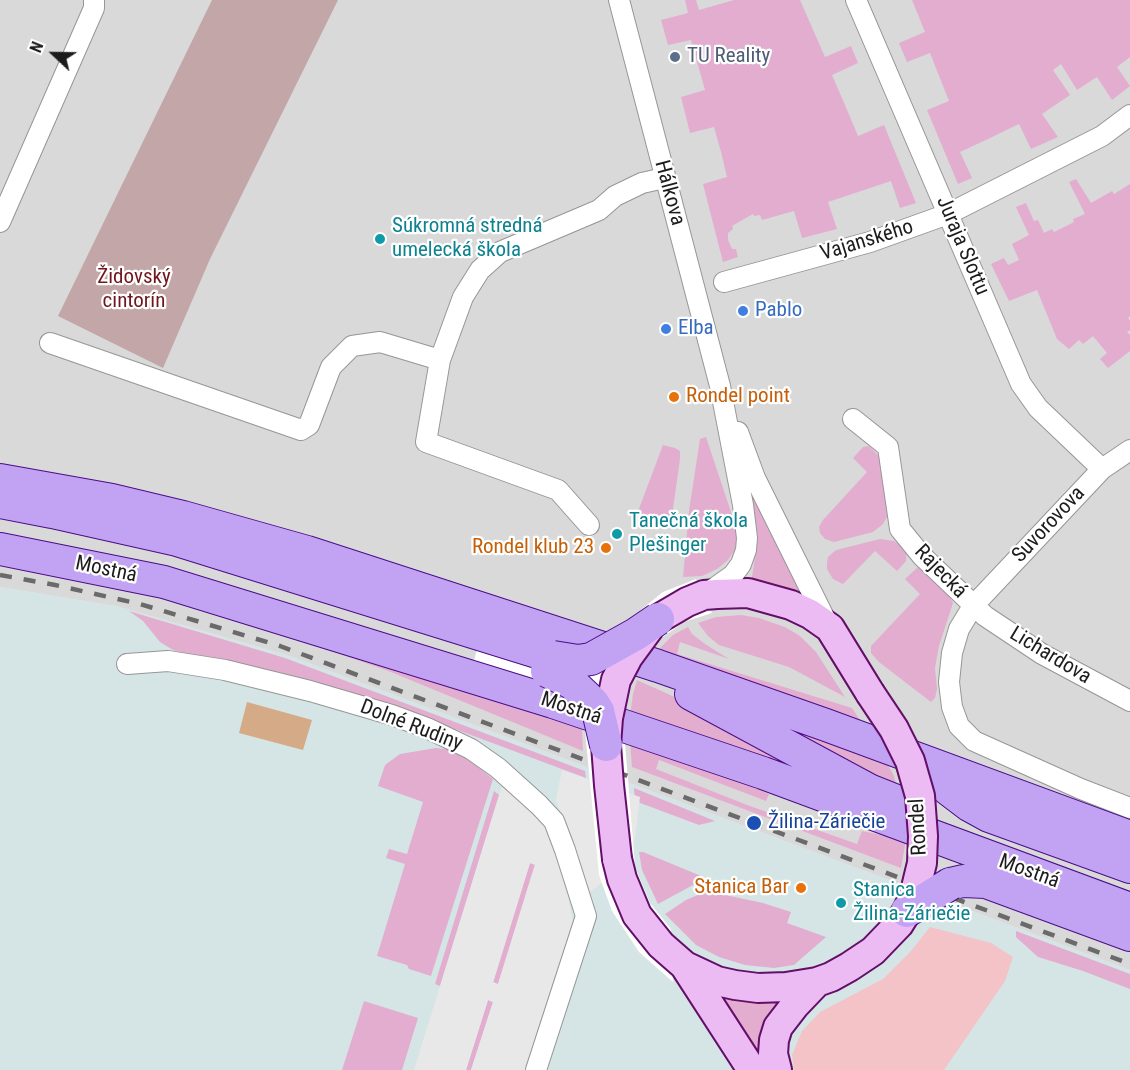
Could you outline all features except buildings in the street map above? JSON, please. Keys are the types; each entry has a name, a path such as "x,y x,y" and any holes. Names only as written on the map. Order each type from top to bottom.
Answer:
{"main road":[{"path":"0,480 112,500 194,520 318,556 584,642 803,717 1130,837"},
{"path":"0,502 177,540 479,641 547,671 580,689 598,711 606,745"},
{"path":"0,520 173,555 479,641 554,657 585,660 602,654 658,619"},
{"name":"Mostná","path":"0,549 164,582 553,702 762,773 1130,909"},
{"path":"584,642 684,689 869,790 1130,890"},
{"path":"910,761 969,805 989,816 1130,867"},
{"path":"907,911 945,886 963,881 986,882 1130,935"}],"street":[{"path":"0,222 94,8 94,0"},
{"name":"Hálkova","path":"619,0 720,386 742,505 747,544 739,569 704,595"},
{"name":"Juraja Slottu","path":"856,0 1021,384 1038,408 1102,469"},
{"name":"Vajanského","path":"724,282 870,242 948,214 1102,136 1130,115"},
{"path":"588,525 558,490 426,442 440,360 463,297 480,270 500,252 599,210 615,196 642,183 664,178"},
{"path":"50,343 301,430 309,425 331,367 352,346 380,342 440,360"},
{"name":"Hálkova","path":"720,386 755,478 830,628"},
{"name":"Rajecká","path":"853,419 888,447 900,529 922,556 973,606 959,628 952,653 950,690 952,707 959,726 974,741 1081,789 1130,808"},
{"name":"Suvorovova","path":"973,606 1102,469 1130,450"},
{"name":"Rondel","path":"735,592 766,597 810,614 830,628 894,729 910,761 920,796 923,836 920,876 907,911 887,936 861,960 817,982 758,988 717,981 679,961 648,931 637,915 621,879 612,821 606,745 610,703 616,680 637,643 658,619 674,608 704,595 735,592"},
{"name":"Lichardova","path":"973,606 1042,654 1130,701"},
{"name":"Dolné Rudiny","path":"128,664 168,661 225,669 392,715 427,728 471,749 498,768 539,805 554,821 586,916 536,1070"},
{"path":"679,961 752,1070"},
{"path":"777,1070 773,1054 778,1027 817,982"}],"shaded area":[{"path":"0,0 1130,0 1130,970 287,655 116,606 0,587"},
{"path":"685,0 696,0 699,10 734,0 800,0 825,57 851,46 858,63 832,75 858,136 884,125 916,203 900,208 891,181 828,202 837,229 802,238 794,211 762,220 760,215 754,216 753,214 732,226 733,229 728,233 728,240 732,249 736,249 738,257 723,262 703,184 727,177 721,152 714,127 690,133 681,97 705,90 691,40 668,45 661,20 688,13"},
{"path":"912,0 1130,0 1130,57 1117,67 1130,86 1112,100 1097,77 1077,90 1061,64 1053,70 1070,95 1042,114 1058,137 1031,149 1019,124 960,152 972,178 958,184 927,110 949,101 930,53 907,62 899,43 925,32"},
{"path":"1076,179 1091,203 1112,191 1114,194 1130,184 1130,316 1128,318 1130,330 1127,332 1130,335 1130,351 1108,368 1100,359 1107,353 1093,336 1083,344 1079,340 1069,349 1057,339 1037,290 1009,301 991,264 1004,258 1008,265 1019,260 1012,244 1029,235 1016,207 1026,203 1034,221 1038,220 1044,233 1052,229 1054,232 1085,214 1069,182"},
{"path":"706,437 735,524 737,541 728,560 717,569 702,576 683,577 689,511 700,439"},
{"path":"663,445 680,451 671,523 667,524 637,514"},
{"path":"869,446 881,458 888,509 887,517 883,524 873,532 834,542 825,539 819,527 867,472 853,458 863,447"},
{"path":"752,496 755,497 767,527 805,597 751,583 758,539"},
{"path":"880,539 894,541 907,550 906,561 897,571 875,551 843,584 833,579 827,569 827,563 828,557 836,550"},
{"path":"918,567 950,597 953,603 939,646 935,668 937,689 935,698 931,702 879,662 871,653 871,646 920,594 905,579"},
{"path":"0,587 116,606 287,655 1130,970 1130,1070 0,1070"},
{"path":"129,611 285,658 585,771 586,778 388,704 249,666 173,650 160,642 143,621"},
{"path":"741,615 759,618 785,627 800,636 816,652 845,697 789,667 719,645 698,623 716,617"},
{"path":"688,627 692,634 729,659 680,642 677,654 852,708 864,726 655,653 673,635"},
{"path":"302,641 579,724 582,731 583,751 386,670"},
{"path":"637,680 677,698 849,789 630,715"},
{"path":"724,701 884,758 900,794"},
{"path":"247,702 312,720 303,750 239,733"},
{"path":"630,741 703,766 769,794 766,801 659,760 656,769 747,805 857,844 862,831 906,840 901,868 632,767"},
{"path":"436,748 456,750 493,779 431,976 409,969 407,965 377,956 405,864 386,858 389,849 407,854 423,802 378,786 385,765 400,754"},
{"path":"562,770 640,797 632,862 588,893 556,800"},
{"path":"502,786 542,819 550,835 574,926 529,1070 471,1070 493,1002 488,1000 466,1070 414,1070","holes":["530,863 535,865 498,984 493,982"]},
{"path":"634,788 715,821 699,825 635,801"},
{"path":"494,791 499,795 440,986 435,984"},
{"path":"639,852 706,878 658,904 642,870"},
{"path":"530,863 535,864 498,984 493,983"},
{"path":"711,892 763,903 791,912 787,923 826,937 794,965 774,968 745,965 719,957 696,945 665,914 686,900"},
{"path":"930,927 991,943 1013,957 1005,981 944,1070 794,1070 792,1055 802,1031 820,1012 883,979 911,951"},
{"path":"1016,931 1130,974 1130,989 1038,957 1016,937"},
{"path":"718,994 781,1001 761,1035 758,1050 755,1051"},
{"path":"488,1000 493,1002 471,1070 466,1070"},
{"path":"364,1001 418,1018 402,1070 342,1070"}],"green space":[{"name":"Židovský cintorín","path":"212,0 338,0 210,259 163,368 58,316"}],"pier":[{"path":"696,579 712,613 684,622 652,645 631,678 623,718 635,867 650,903 671,929 673,982 639,952 612,911 599,875 585,731 573,707 538,681 474,661 477,649 569,653 622,625 663,592"}],"railway":[{"path":"0,575 140,604 280,646 1130,964"}],"place":[{"name":"TU Reality","path":"675,57"},
{"name":"Súkromná stredná umelecká škola","path":"380,239"},
{"name":"Pablo","path":"743,311"},
{"name":"Elba","path":"666,329"},
{"name":"Rondel point","path":"674,397"},
{"name":"Tanečná škola Plešinger","path":"617,534"},
{"name":"Rondel klub 23","path":"606,548"},
{"name":"Žilina-Záriečie","path":"754,823"},
{"name":"Stanica Bar","path":"801,888"},
{"name":"Stanica Žilina-Záriečie","path":"841,903"}]}
